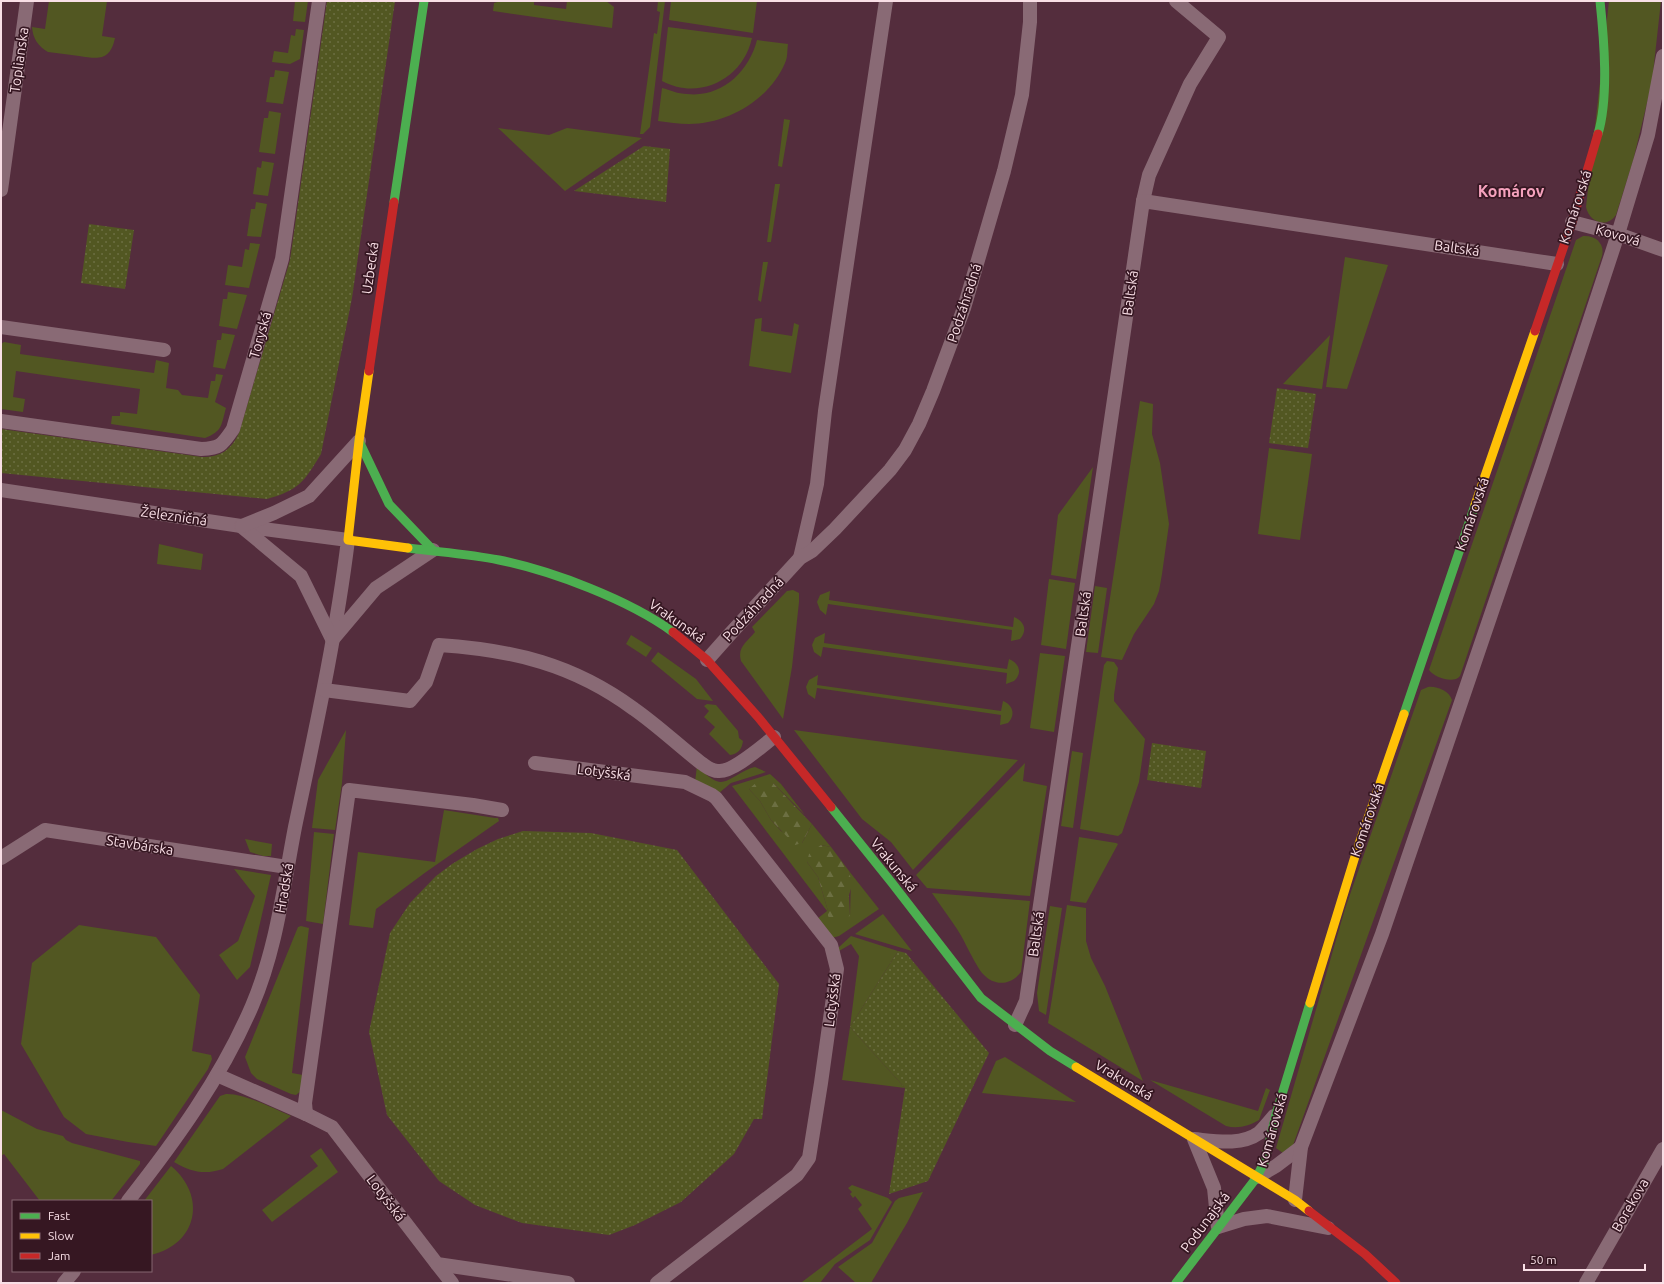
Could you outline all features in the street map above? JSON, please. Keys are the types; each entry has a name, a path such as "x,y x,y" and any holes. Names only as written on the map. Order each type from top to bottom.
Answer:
{"street":[{"name":"Toplianska","path":"1,190 27,1"},
{"name":"Toryská","path":"1,421 201,449 213,448 223,443 233,429 282,258 319,1"},
{"name":"Uzbecká","path":"348,540 359,441 424,1"},
{"path":"800,558 817,484 826,403 886,1"},
{"name":"Podzáhradná","path":"707,660 730,632 800,558 812,551 835,529 890,470 905,450 919,424 964,308 1004,171 1022,95 1030,22 1030,1"},
{"name":"Baltská","path":"1015,1024 1026,1001 1149,175 1190,84 1219,37 1176,1"},
{"name":"Komárovská","path":"1257,1177 1265,1160 1276,1114 1357,850 1572,222 1602,121 1604,77 1600,1"},
{"path":"1295,1200 1301,1146 1382,934 1542,465 1618,234 1648,135 1659,85 1663,56"},
{"name":"Baltská","path":"1144,201 1557,264"},
{"name":"Kovová","path":"1572,222 1618,234 1663,250"},
{"path":"1,327 164,350"},
{"path":"359,441 389,504 433,550 376,588 332,639 301,576 241,526 274,513 309,496 359,441"},
{"name":"Železničná","path":"1,490 241,526 348,540"},
{"name":"Vrakunská","path":"348,540 433,550 499,560 553,574 592,589 644,614 678,636 707,660 774,737 892,883 981,998 1050,1051 1194,1140 1295,1200 1336,1230 1365,1254 1396,1283"},
{"name":"Hradská","path":"129,1200 176,1138 217,1075 234,1045 263,979 275,936 287,867 324,690 348,540"},
{"path":"324,690 410,701 426,682 439,645 472,647 512,654 548,663 585,679 613,694 634,708 701,763 718,772 724,771 742,760 774,737"},
{"name":"Lotyšská","path":"535,763 685,782 716,798 831,945 836,969 819,1097 807,1162 797,1175 657,1283"},
{"path":"306,1114 305,1103 349,790 502,810"},
{"name":"Stavbárska","path":"1,858 44,830 287,867"},
{"name":"Lotyšská","path":"217,1075 306,1114 332,1128 452,1283"},
{"path":"1276,1114 1258,1133 1245,1139 1223,1142 1194,1140 1214,1188 1218,1227 1244,1219 1267,1216 1289,1219 1336,1230"},
{"name":"Komárovská","path":"1257,1177 1276,1166 1301,1146"},
{"name":"Borekova","path":"1586,1283 1663,1149"},
{"name":"Podunajská","path":"1176,1283 1257,1177"},
{"path":"437,1264 568,1283"},
{"path":"64,1283 73,1272"}],"green space":[{"path":"49,1 107,1 102,36 115,38 113,46 107,55 92,58 48,52 41,47 35,39 32,27 45,29"},
{"path":"295,1 308,1 305,22 293,21"},
{"path":"327,1 395,1 352,298 321,454 310,472 300,484 294,488 278,496 267,499 1,473 1,429 202,457 220,454 233,444 239,433 290,260"},
{"path":"501,1 534,1 534,5 566,9 567,1 606,1 614,7 612,28 493,11 494,3"},
{"path":"658,1 665,1 650,127 643,134 640,134 654,33 657,34 660,12 657,11"},
{"path":"671,1 757,1 753,33 669,20"},
{"path":"1609,1 1661,1 1652,82 1633,161 1616,215 1608,222 1603,223 1594,220 1586,207"},
{"path":"668,27 752,38 747,52 739,65 729,75 718,82 704,87 676,87 662,81"},
{"path":"296,29 304,30 300,59 290,64 272,62 274,51 288,53 291,35 295,36"},
{"path":"757,40 788,44 786,61 778,76 769,88 758,98 746,107 718,120 689,124 658,121 662,88 680,93 699,94 711,92 722,87 740,72 753,52"},
{"path":"275,70 289,72 283,104 266,102 270,77 274,77"},
{"path":"269,111 281,113 275,154 259,152 264,118 268,118"},
{"path":"784,119 790,120 782,167 778,166"},
{"path":"498,128 549,135 567,128 642,138 565,191"},
{"path":"644,146 670,149 666,202 574,191"},
{"path":"262,161 274,163 268,196 253,194 257,167 261,168"},
{"path":"775,184 780,184 771,242 767,242"},
{"path":"256,202 267,204 261,237 247,236 251,209 255,209"},
{"path":"89,224 134,230 125,289 81,283"},
{"path":"1583,236 1592,237 1601,244 1603,252 1602,256 1460,676 1453,680 1440,678 1429,670 1576,240"},
{"path":"250,243 260,244 249,288 225,285 228,265 242,267 245,249 249,250"},
{"path":"1345,257 1388,265 1347,389 1326,387"},
{"path":"763,262 768,262 761,302 758,300"},
{"path":"228,292 247,295 237,329 219,326 223,299 227,299"},
{"path":"762,318 761,331 792,336 794,323 799,325 791,373 749,366 755,319"},
{"path":"222,333 235,335 225,369 213,367 217,340 221,340"},
{"path":"1330,335 1322,389 1283,384"},
{"path":"4,342 21,345 20,354 154,373 156,360 169,363 166,388 178,390 182,395 208,398 211,381 215,381 216,374 223,375 215,402 226,408 222,423 215,433 205,438 111,424 112,416 120,416 120,412 137,414 140,389 16,371 13,397 25,399 23,412 1,409 1,344"},
{"path":"1277,388 1316,394 1308,448 1269,443"},
{"path":"1140,401 1153,404 1152,434 1160,463 1169,524 1159,591 1154,604 1134,634 1122,660 1101,657"},
{"path":"1269,448 1312,454 1300,540 1258,534"},
{"path":"1093,467 1076,579 1051,575 1058,515"},
{"path":"159,544 203,554 201,570 157,564"},
{"path":"1049,579 1075,583 1066,649 1041,645"},
{"path":"1095,586 1107,588 1098,653 1086,652"},
{"path":"793,590 799,593 799,602 792,667 783,719 741,661 740,652 755,632 752,627 787,591"},
{"path":"830,591 829,600 1013,627 1014,617 1024,626 1024,632 1020,639 1011,641 1012,630 828,604 826,615 820,610 817,602 820,595"},
{"path":"825,633 824,643 1007,669 1009,659 1019,668 1019,672 1014,681 1006,684 1007,673 823,647 821,657 814,652 812,645 815,638"},
{"path":"631,635 652,648 646,657 626,644"},
{"path":"658,652 696,679 713,701 697,699 651,661"},
{"path":"1040,653 1065,656 1054,732 1030,728"},
{"path":"1107,661 1114,662 1118,668 1114,701 1145,739 1139,782 1122,833 1118,836 1080,829 1104,665"},
{"path":"818,675 817,685 1001,711 1003,701 1009,705 1013,714 1008,723 1000,725 1001,715 817,688 815,699 808,694 806,687 809,680"},
{"path":"1428,687 1435,687 1442,690 1448,694 1452,700 1292,1148 1283,1153 1276,1148 1345,909 1421,690"},
{"path":"707,704 716,705 738,731 739,738 743,741 741,749 735,754 730,755 709,734 715,727 704,717 709,711 704,706"},
{"path":"346,730 342,783 335,830 312,828 318,780"},
{"path":"794,730 1018,760 913,870 891,842 862,819"},
{"path":"1152,743 1206,751 1201,788 1147,780"},
{"path":"1072,751 1083,753 1073,828 1061,826"},
{"path":"1025,763 1023,781 1047,786 1030,896 927,888 916,875"},
{"path":"697,766 719,782 729,780 742,772 755,767 766,772 731,783 719,793 695,782"},
{"path":"770,774 781,784 805,815 773,783 749,789 760,801 771,820 781,831 802,843 812,824 831,847 821,845 807,862 818,877 828,911 828,916 850,916 851,888 849,871 879,909 839,936 832,938 817,919 827,911 732,786"},
{"path":"757,782 773,783 812,824 802,843 795,845 771,820 760,801 749,789"},
{"path":"444,810 498,818 499,821 376,909 373,928 349,925 358,852 435,862"},
{"path":"523,831 591,833 677,850 779,984 762,1119 754,1119 734,1154 681,1202 635,1225 609,1235 522,1223 475,1205 439,1181 387,1115 369,1032 390,933 410,903 436,876 452,864 477,849 498,839"},
{"path":"314,832 334,834 323,924 306,921"},
{"path":"1079,837 1118,844 1086,903 1070,901"},
{"path":"245,839 272,844 271,856 263,856 250,852"},
{"path":"821,845 831,847 849,871 852,885 849,895 850,916 833,923 828,916 828,911 818,877 807,862 809,854"},
{"path":"234,869 271,875 250,967 237,980 219,955 238,941 255,896"},
{"path":"932,893 1030,901 1021,972 1013,980 1003,983 993,981 983,974 957,929"},
{"path":"1067,905 1086,908 1086,941 1091,958 1105,986 1143,1081 1048,1023"},
{"path":"1050,906 1062,908 1046,1015 1039,1011 1037,993"},
{"path":"883,914 912,951 855,934"},
{"path":"79,925 156,937 200,995 192,1051 211,1055 212,1059 208,1069 156,1146 86,1134 64,1117 21,1044 32,963"},
{"path":"301,926 309,928 292,1073 303,1075 301,1091 296,1095 257,1079 251,1073 245,1057 298,927"},
{"path":"851,936 898,951 850,1027 859,956 851,944 839,951 838,948"},
{"path":"898,951 906,953 989,1053 928,1181 889,1194 905,1088 850,1027"},
{"path":"850,1027 905,1088 842,1080"},
{"path":"1005,1057 1076,1102 982,1093 996,1061"},
{"path":"1150,1080 1258,1111 1266,1088 1270,1090 1259,1120 1243,1126 1230,1127"},
{"path":"233,1094 250,1099 291,1116 223,1169 210,1172 198,1172 174,1162 220,1096"},
{"path":"1,1110 37,1129 63,1136 66,1140 72,1143 140,1161 140,1164 112,1200 39,1200 4,1154 1,1156"},
{"path":"321,1148 338,1172 272,1222 262,1210 318,1166 310,1156"},
{"path":"171,1166 182,1178 190,1191 193,1204 192,1218 187,1230 179,1241 167,1249 152,1255 152,1200 145,1200"},
{"path":"852,1185 888,1198 892,1202 870,1240 835,1264 820,1283 802,1283 872,1229 858,1209 862,1205 855,1196 853,1198 850,1194 852,1192 848,1188"},
{"path":"923,1192 907,1223 871,1283 856,1283 838,1267 872,1243 895,1201 899,1198"}],"traffic: fast":[{"path":"394,202 424,1"},
{"path":"1598,134 1604,103 1605,86 1600,1"},
{"path":"359,441 389,504 433,550"},
{"path":"1404,714 1475,505"},
{"path":"408,548 488,558 543,571 613,598 655,620 673,632"},
{"path":"831,807 981,998 1050,1051 1076,1067"},
{"path":"1176,1283 1257,1177 1265,1160 1276,1114 1310,1003"}],"traffic: slow":[{"path":"1475,505 1535,331"},
{"path":"369,371 359,441 348,540 408,548"},
{"path":"1310,1003 1357,850 1404,714"},
{"path":"1076,1067 1295,1200 1309,1211"}],"traffic: jam":[{"path":"1535,331 1572,222 1598,134"},
{"path":"369,371 394,202"},
{"path":"673,632 707,660 758,717 831,807"},
{"path":"1309,1211 1365,1254 1396,1283"}],"district":[{"name":"Komárov","path":"1511,191"}]}
